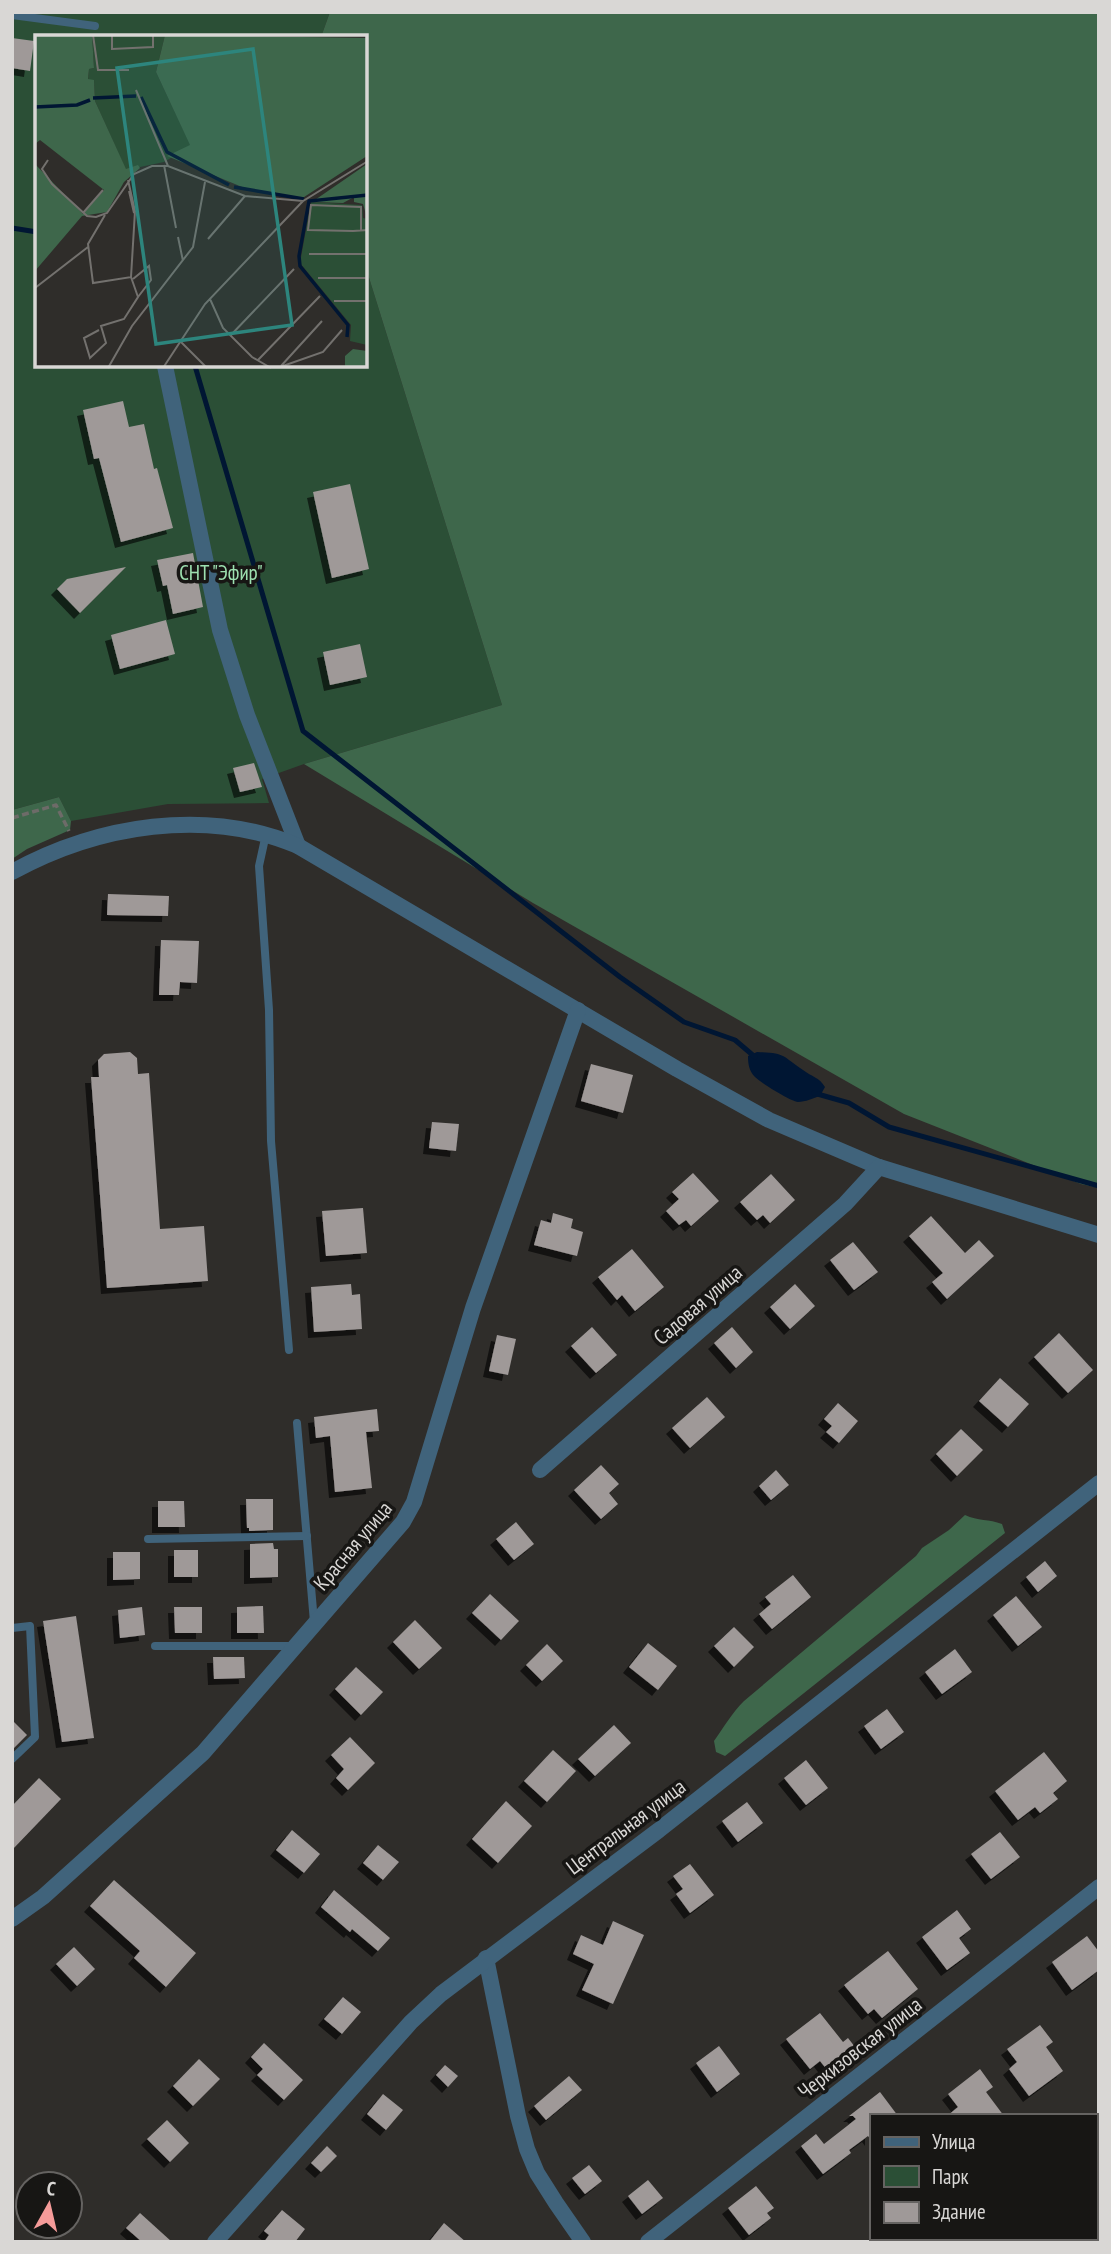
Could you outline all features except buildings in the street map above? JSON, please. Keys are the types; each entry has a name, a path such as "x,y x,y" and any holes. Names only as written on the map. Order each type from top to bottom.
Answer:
{"street":[{"path":"165,368 220,630 247,715 298,846"},
{"path":"12,872 76,844 132,830 172,824 238,828 266,834 298,846 769,1120 879,1167 1099,1235"},
{"name":"Красная улица","path":"12,1919 43,1897 203,1753 403,1522 414,1502 473,1308 578,1010"},
{"name":"Садовая улица","path":"540,1470 845,1204 879,1167"},
{"name":"Центральная улица","path":"215,2242 411,2022 441,1994 659,1830 1099,1483"},
{"name":"Черкизовская улица","path":"648,2242 1099,1887"},
{"path":"486,1958 517,2116 527,2149 537,2173 583,2242"}],"lane":[{"path":"12,15 95,26"},
{"path":"266,834 259,866 270,1010 271,1141 289,1350"},
{"path":"297,1423 314,1625"},
{"path":"148,1539 307,1536"},
{"path":"12,1628 30,1626 35,1737 12,1759"},
{"path":"155,1646 297,1646"}],"path":[{"path":"12,818 56,805 76,844"}],"green space":[{"name":"СНТ \"Эфир\"","path":"12,12 330,12 322,35 35,35 35,368 368,368 368,274 502,705 262,779 269,803 168,804 71,821 59,797 12,810"},
{"path":"330,12 1099,12 1099,1188 1081,1184 904,1114 533,903 304,764 502,705 368,274 368,35 322,35"},
{"path":"59,797 71,821 70,830 27,849 12,859 12,810"},
{"path":"965,1515 1002,1524 1005,1533 725,1756 716,1752 714,1741 744,1701 916,1556 922,1548 949,1530"}],"water":[{"path":"757,1052 783,1056 818,1079 825,1087 820,1096 798,1102 763,1083 753,1075 749,1065 748,1056"}],"waterway":[{"path":"12,228 35,232"},
{"path":"196,368 303,731 620,977 684,1022 735,1040 755,1057"},
{"path":"814,1093 849,1103 889,1127 1099,1186"}]}
